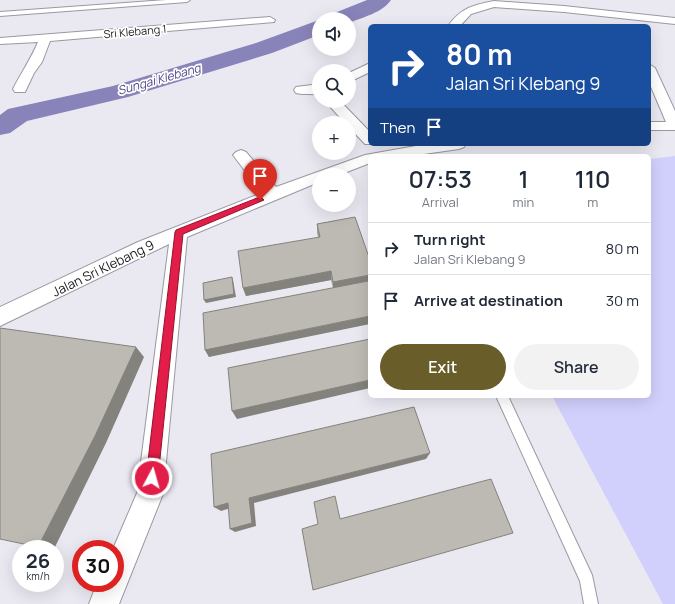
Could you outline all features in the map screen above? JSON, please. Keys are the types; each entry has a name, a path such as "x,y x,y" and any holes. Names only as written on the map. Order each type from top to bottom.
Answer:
{"street":[{"path":"456,24 467,12 479,7 494,4 516,4 675,21"},
{"path":"633,6 641,17"},
{"name":"Sri Klebang 1","path":"0,42 270,20"},
{"path":"20,89 28,72 36,62 45,38"},
{"path":"356,74 368,68"},
{"path":"651,72 675,126 651,126"},
{"path":"301,90 312,89"},
{"path":"339,108 368,139"},
{"path":"351,108 368,121"},
{"path":"383,152 440,146"},
{"path":"241,155 273,195"},
{"path":"341,168 368,158"},
{"name":"Jalan Sri Klebang 9","path":"0,318 179,232 312,179"},
{"path":"124,556 150,494 179,232"},
{"path":"104,604 109,592"}],"lane":[{"path":"0,14 187,0"},
{"path":"502,398 587,580 590,604"}],"shaded area":[{"path":"675,156 675,604 663,604 553,398 651,398 651,159"}],"building":[{"path":"355,217 368,254 368,275 333,282 331,271 243,288 238,251 320,237 317,224"},
{"path":"232,277 234,294 204,300 203,283"},
{"path":"368,281 368,316 205,350 203,313"},
{"path":"0,328 136,347 95,436 42,540 12,540 12,542 0,539"},
{"path":"368,339 368,380 232,411 228,368"},
{"path":"414,407 430,453 249,498 252,523 230,529 228,503 214,507 211,454"},
{"path":"491,479 513,533 313,590 302,529 318,524 314,502 335,496 340,519"}],"waterway":[{"name":"Sungai Klebang","path":"356,13 381,0"},
{"name":"Sungai Klebang","path":"0,127 18,115 119,92 264,48 312,30"}],"route":[{"path":"152,478 179,232 260,200"}]}
